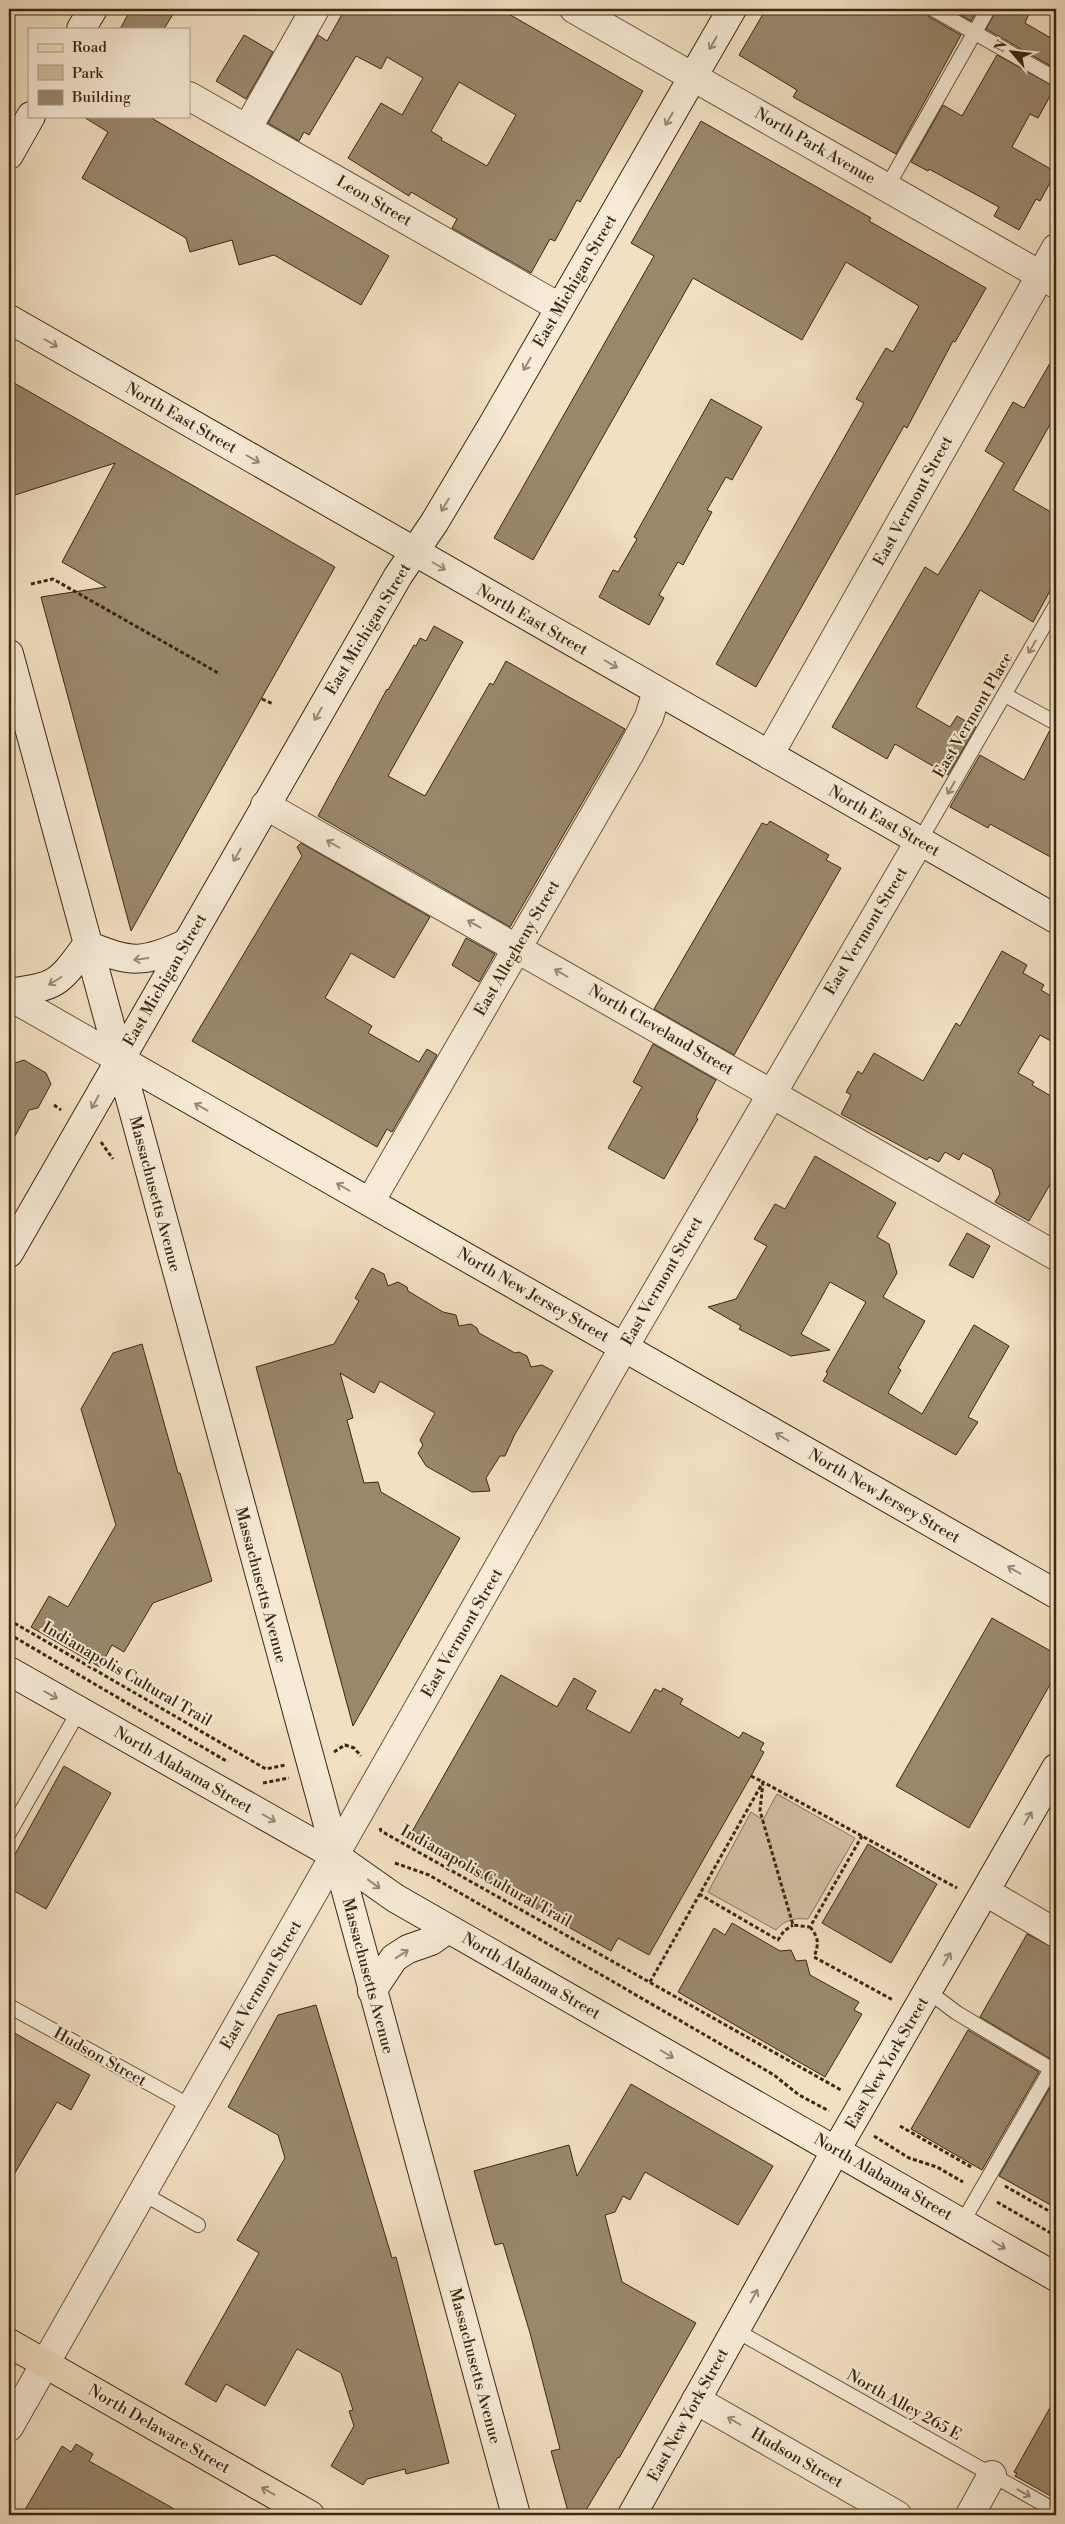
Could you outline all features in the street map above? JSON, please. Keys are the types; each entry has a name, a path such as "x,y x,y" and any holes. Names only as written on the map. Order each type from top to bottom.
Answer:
{"main road":[{"path":"82,28 92,9"},
{"path":"247,129 315,9"},
{"name":"North Park Avenue","path":"574,9 1048,279"},
{"name":"East Michigan Street","path":"9,1253 266,805 414,552 434,523 483,441 732,9"},
{"name":"Leon Street","path":"190,97 560,307"},
{"path":"9,155 30,118"},
{"name":"East Vermont Street","path":"769,755 1048,279 1056,248"},
{"name":"North East Street","path":"9,319 1056,919"},
{"name":"Massachusetts Avenue","path":"9,654 334,1855 516,2515"},
{"name":"East Allegheny Street","path":"370,1202 628,755 648,717 657,691"},
{"name":"North Cleveland Street","path":"266,805 1056,1256"},
{"name":"East Vermont Street","path":"9,2427 624,1347 770,1093 919,842"},
{"path":"9,995 56,982 74,964 87,945 133,960 167,952 187,943"},
{"name":"North New Jersey Street","path":"9,995 119,1060 1056,1594"},
{"name":"North Alabama Street","path":"9,1671 334,1855 394,1898 1056,2278"},
{"name":"East New York Street","path":"632,2515 836,2150 928,1992 974,1891 1056,1768"},
{"path":"974,1891 1056,1933"},
{"path":"372,1991 394,1958 408,1949 431,1941 448,1929"},
{"name":"North Delaware Street","path":"9,2343 310,2515"},
{"name":"Hudson Street","path":"696,2400 897,2515"},
{"path":"970,2515 992,2476"}],"lane":[{"path":"933,9 1056,78"},
{"path":"887,187 988,9"},
{"name":"East Vermont Place","path":"919,842 1056,605"},
{"path":"1005,694 1056,723"},
{"path":"9,1833 79,1711"},
{"path":"928,1992 957,2013 1051,2069 962,2223"},
{"name":"Hudson Street","path":"9,2006 192,2107"},
{"path":"142,2193 198,2225"},
{"name":"North Alley 265 E","path":"736,2330 1056,2511"}],"path":[{"path":"31,584 53,578 220,674"},
{"path":"262,699 273,704"},
{"path":"96,1136 113,1158"},
{"name":"Indianapolis Cultural Trail","path":"9,1620 266,1769 310,1766"},
{"name":"Indianapolis Cultural Trail","path":"9,1634 226,1760 233,1767"},
{"name":"Indianapolis Cultural Trail","path":"259,1782 267,1784 310,1766 345,1745 354,1748 361,1755 358,1767 368,1797 380,1816 381,1831 841,2090"},
{"path":"751,1776 862,1836 974,1891"},
{"path":"650,1982 763,1782"},
{"path":"763,1782 760,1811 793,1925"},
{"path":"810,1927 862,1836"},
{"name":"Indianapolis Cultural Trail","path":"393,1862 428,1875 774,2075 794,2092 813,2102"},
{"path":"699,1894 778,1940 784,1931 793,1925 810,1927 817,1936 818,1947 814,1957 894,2001"}],"green space":[{"path":"777,1794 855,1838 808,1919 790,1920 776,1930 708,1892 751,1812 763,1820"}],"building":[{"path":"131,9 176,9 165,28 121,28"},
{"path":"345,9 500,9 643,91 580,202 577,200 555,241 550,239 531,273 452,228 457,219 411,192 409,196 348,158 381,103 402,115 423,78 387,57 381,69 356,56 309,135 304,132 299,141 268,123 318,35 327,41","holes":["459,82 516,115 487,166 441,140 442,138 431,131"]},
{"path":"766,9 924,9 929,17 961,35 896,154 793,97 797,90 739,55"},
{"path":"950,9 978,9 971,21"},
{"path":"997,9 1031,9 1025,23 1056,41 1056,69 986,29"},
{"path":"244,35 273,52 246,99 216,81"},
{"path":"997,55 1055,87 1038,118 1030,114 1012,147 1056,172 1040,201 1036,199 1019,230 994,216 999,207 929,169 928,171 911,162 943,105 962,116"},
{"path":"85,118 151,118 389,256 361,305 274,255 239,265 232,240 190,252 186,238 82,178 108,132"},
{"path":"701,121 871,218 869,221 986,288 955,342 953,341 907,428 904,426 756,687 716,664 864,403 856,399 886,348 893,352 919,306 846,262 802,340 693,278 533,560 494,538 654,256 631,243"},
{"path":"1056,353 1056,414 1013,490 1056,515 1056,580 1033,622 980,590 916,707 950,727 957,716 976,727 948,775 895,744 887,759 832,727 925,567 938,575 968,526 1004,463 985,451 1013,402 1024,408"},
{"path":"9,380 335,567 131,931 41,597 106,587 62,562 115,463 15,495 9,473"},
{"path":"711,399 762,427 732,480 726,477 707,510 712,512 683,565 678,562 659,595 664,598 649,625 599,597 613,570 618,572 637,539 634,537"},
{"path":"434,626 463,642 388,776 425,796 490,683 493,685 506,661 625,729 510,927 318,816 387,689 414,645 416,646 420,638 426,641"},
{"path":"1050,730 1056,732 1056,860 990,824 988,828 950,807 980,755 1024,780"},
{"path":"770,821 829,855 826,860 841,868 734,1055 654,1009 762,823 767,825"},
{"path":"301,843 430,917 394,978 351,953 325,998 372,1026 368,1033 419,1062 427,1049 437,1055 392,1132 387,1129 377,1147 192,1041 302,856 297,847"},
{"path":"466,938 495,954 479,982 452,965"},
{"path":"1002,951 1027,965 1023,973 1044,985 1041,990 1056,999 1056,1044 1040,1035 1018,1073 1034,1082 1032,1085 1056,1099 1056,1174 1029,1221 995,1202 1000,1194 992,1169 963,1153 959,1160 945,1152 939,1162 929,1157 927,1160 841,1114 851,1095 846,1092 858,1071 862,1074 874,1053 923,1081 956,1023 960,1026"},
{"path":"653,1044 716,1080 696,1117 698,1119 664,1179 608,1148 642,1087 633,1082"},
{"path":"24,1060 46,1073 51,1084 38,1108 29,1110 9,1147 9,1065"},
{"path":"815,1156 896,1203 877,1237 889,1244 897,1273 883,1297 925,1321 898,1368 901,1370 888,1393 922,1414 974,1325 1009,1346 968,1417 978,1422 956,1455 823,1381 828,1373 826,1372 866,1302 830,1282 801,1334 830,1350 791,1356 739,1329 741,1326 708,1307 736,1299 767,1246 754,1239 775,1204 785,1209"},
{"path":"967,1233 990,1246 973,1278 949,1265"},
{"path":"372,1268 384,1274 388,1286 398,1282 407,1287 408,1291 443,1312 456,1315 459,1326 471,1324 477,1328 479,1333 515,1353 519,1352 527,1356 531,1367 542,1365 553,1371 515,1434 505,1456 500,1456 486,1478 490,1491 472,1492 426,1466 418,1453 423,1445 420,1440 435,1413 380,1381 374,1393 340,1373 353,1418 347,1420 364,1483 378,1482 381,1492 460,1538 353,1726 256,1367 334,1344 359,1301 355,1298"},
{"path":"142,1344 178,1473 180,1473 212,1581 153,1603 124,1652 112,1645 100,1667 31,1627 49,1596 68,1607 116,1525 81,1409 113,1353"},
{"path":"992,1618 1056,1654 1056,1674 969,1828 896,1786"},
{"path":"501,1675 557,1707 574,1678 596,1691 586,1709 630,1733 655,1689 661,1692 663,1688 683,1699 680,1704 739,1738 743,1732 764,1743 760,1750 764,1752 751,1776 649,1955 618,1938 611,1951 409,1837"},
{"path":"64,1766 111,1793 46,1909 9,1888 9,1865"},
{"path":"868,1844 937,1884 891,1963 822,1923"},
{"path":"732,1923 780,1951 791,1950 796,1961 806,1960 810,1975 859,2002 854,2010 862,2014 825,2077 678,1992 714,1928 725,1935"},
{"path":"1027,1934 1056,1949 1056,2062 980,2017"},
{"path":"316,2005 392,2258 396,2257 449,2463 406,2474 405,2469 367,2479 363,2485 331,2466 354,2426 349,2411 353,2410 341,2373 297,2349 265,2406 226,2384 216,2402 185,2384 259,2253 237,2240 285,2158 278,2135 228,2107 278,2015"},
{"path":"9,2030 90,2075 71,2110 57,2102 9,2183"},
{"path":"968,2030 1039,2072 982,2170 911,2129"},
{"path":"1056,2077 1056,2208 999,2176"},
{"path":"631,2084 773,2166 738,2225 645,2172 630,2200 623,2196 615,2212 605,2215 622,2282 696,2323 619,2458 583,2515 569,2515 551,2451 560,2449 530,2333 503,2243 495,2245 474,2171 569,2145 577,2176"},
{"path":"1056,2397 1056,2499 1015,2476 1017,2473 1014,2472"},
{"path":"76,2444 93,2454 89,2461 185,2515 22,2515 62,2446 71,2452"}]}
